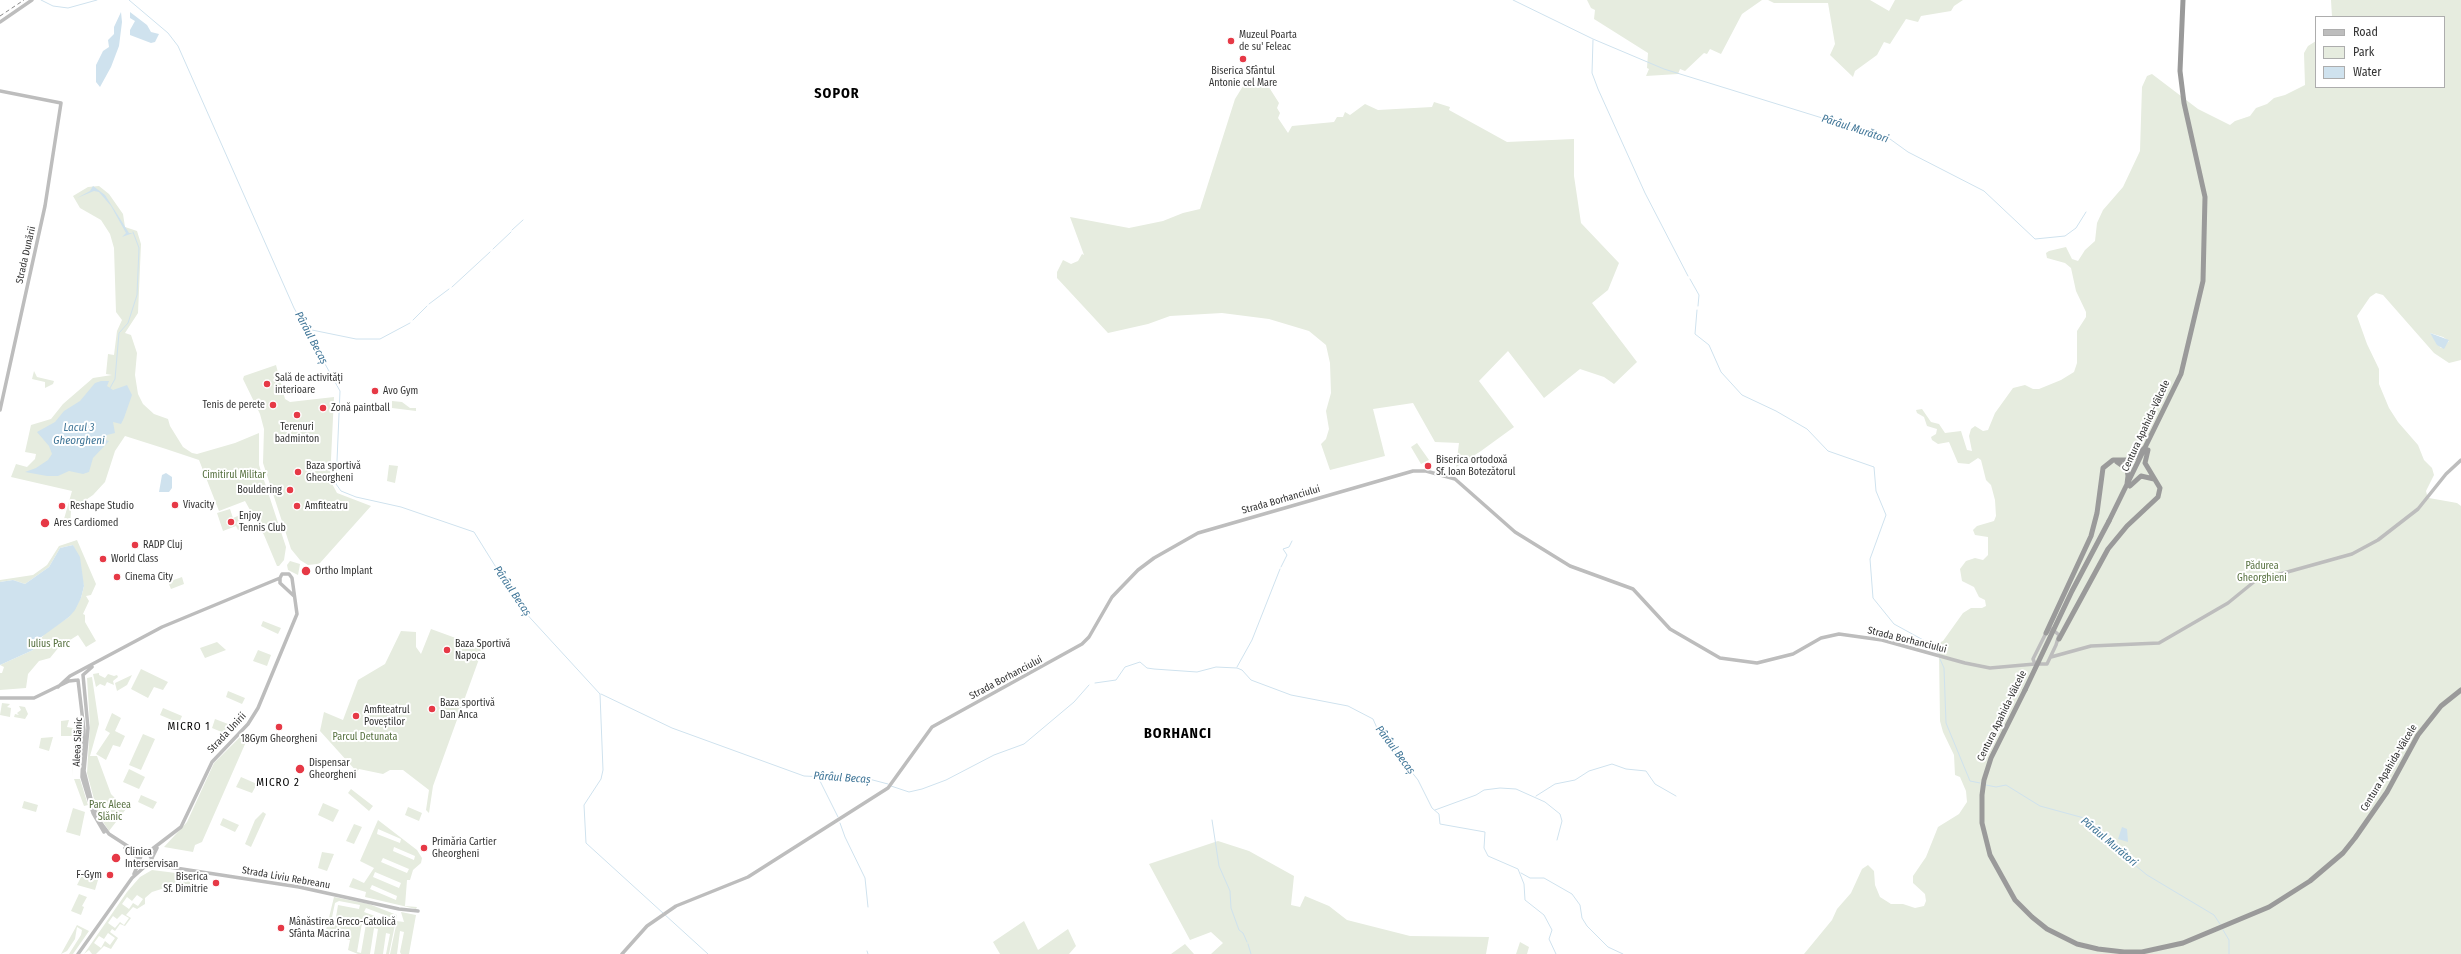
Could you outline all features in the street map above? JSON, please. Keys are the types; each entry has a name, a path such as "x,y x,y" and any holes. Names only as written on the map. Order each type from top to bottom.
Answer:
{"highway":[{"name":"Centura Apahida-Vâlcele","path":"2183,0 2179,55 2181,87 2205,197 2206,247 2200,300 2185,364 2159,421 2072,591 1991,758 1984,780 1982,795 1982,823 1990,855 2015,900 2047,929 2077,944 2098,949 2124,952 2142,952 2183,943 2269,906 2316,877 2344,853 2387,792 2418,735 2441,706 2461,690"},
{"path":"2046,633 2094,527 2099,499 2101,471 2106,464 2113,460 2128,460 2138,456 2159,421"},
{"path":"2060,639 2115,540 2156,500 2160,488 2158,482 2145,463 2159,421"},
{"path":"2109,521 2128,476 2124,465 2113,460"},
{"path":"2109,521 2137,478 2147,475 2158,482"},
{"path":"2052,621 2056,630 2066,627"}],"main road":[{"path":"0,22 32,0"},
{"name":"Strada Dunării","path":"0,91 60,103 45,206 0,410"},
{"path":"2051,657 2066,651 2091,646 2159,643 2228,603 2255,581 2352,554 2378,540 2418,509 2446,474 2461,460"},
{"name":"Strada Borhanciului","path":"622,954 642,930 661,916 689,900 748,877 888,788 930,728 1082,644 1089,637 1112,597 1138,570 1187,538 1226,524 1418,470 1445,475 1459,481 1515,532 1570,566 1633,589 1670,629 1720,658 1757,662 1792,654 1821,638 1839,634 1882,640 1965,664 1990,668 2035,664"},
{"path":"58,687 77,673 178,620 267,585 280,578 282,574 287,573 291,576 292,582 288,586 267,585"},
{"path":"280,578 282,585 294,596"},
{"name":"Strada Unirii","path":"146,853 157,847 181,827 212,762 253,718 296,618 298,606 294,596 292,582"},
{"path":"2056,630 2060,639 2051,657 2045,666 2035,664 2033,659 2046,633 2056,630"},
{"path":"2056,645 2058,650 2066,651"},
{"name":"Strada Borhanciului","path":"2023,664 2033,659"},
{"path":"0,698 34,698 78,680 94,665"},
{"path":"77,673 83,676"},
{"name":"Aleea Slănic","path":"77,673 84,730 82,777 90,807 98,825 106,834 140,860 143,864 150,861"},
{"name":"Aleea Slănic","path":"83,676 88,728 84,771 93,808 100,823 109,834 129,847 146,853"},
{"name":"Strada Unirii","path":"150,861 157,847"},
{"path":"78,954 132,878 150,861 146,853 140,860 132,878"},
{"name":"Strada Liviu Rebreanu","path":"150,861 156,865 299,887 399,909 418,911"}],"green space":[{"path":"1587,0 1762,0 1742,14 1721,54 1710,49 1707,54 1704,53 1685,71 1680,69 1678,74 1646,76 1649,69 1647,68 1648,53 1594,19 1595,10 1591,8"},
{"path":"1768,0 1870,0 1889,11 1895,0 1963,0 1954,6 1951,11 1921,16 1918,22 1906,19 1890,44 1884,42 1877,55 1855,71 1853,77 1830,55 1835,44 1828,3 1774,3"},
{"name":"Pădurea Gheorghieni","path":"2331,0 2461,0 2461,360 2449,363 2434,353 2383,295 2376,293 2370,297 2357,316 2367,344 2379,369 2379,384 2389,408 2398,422 2418,445 2424,460 2432,468 2434,475 2426,491 2427,495 2429,498 2457,503 2461,506 2461,954 1804,954 1832,920 1837,909 1851,893 1862,869 1868,865 1874,871 1875,885 1880,897 1891,904 1903,904 1915,908 1924,906 1926,901 1925,894 1913,883 1913,876 1926,857 1938,827 1959,814 1967,802 1966,791 1960,777 1955,775 1954,755 1943,732 1940,721 1939,654 1923,641 1926,640 1936,644 1943,641 1963,613 1971,608 1982,608 1986,606 1985,600 1979,597 1974,587 1962,581 1960,569 1966,561 1975,558 1983,560 1988,555 1988,537 1975,535 1973,530 1977,526 1994,521 1996,516 1995,500 1991,485 1986,480 1981,460 1978,458 1969,464 1958,463 1949,442 1938,444 1932,440 1931,437 1936,434 1937,429 1927,426 1924,417 1917,413 1916,410 1922,409 1931,422 1939,424 1945,433 1961,431 1967,450 1972,451 1969,436 1971,429 1975,426 1983,431 1988,430 1995,413 2013,388 2025,385 2033,389 2039,389 2061,380 2074,372 2077,363 2077,331 2086,317 2086,312 2076,291 2071,268 2065,263 2047,258 2046,253 2066,247 2072,259 2078,261 2085,250 2095,241 2097,223 2103,210 2123,187 2140,151 2142,87 2147,76 2152,74 2198,109 2230,125 2235,121 2250,116 2256,108 2267,104 2274,98 2285,95 2305,85 2304,53 2308,46 2315,42 2315,88 2445,88 2445,16 2332,16","holes":["2430,333 2443,337 2449,341 2441,348"]},
{"path":"1248,78 1265,81 1279,103 1277,108 1280,113 1278,118 1288,133 1292,126 1334,122 1337,117 1343,117 1345,112 1350,115 1365,104 1378,110 1432,107 1434,102 1450,107 1449,110 1507,142 1574,139 1574,176 1581,223 1619,263 1608,290 1592,303 1637,362 1614,384 1604,377 1580,369 1544,398 1508,351 1479,381 1514,427 1481,451 1456,467 1459,443 1435,442 1413,403 1373,409 1385,456 1330,470 1321,444 1326,439 1329,429 1326,411 1331,393 1330,363 1326,345 1309,331 1269,319 1222,313 1170,316 1148,324 1108,333 1057,278 1057,272 1063,260 1071,264 1078,261 1082,254 1084,255 1070,217 1129,228 1163,221 1183,213 1200,209 1235,99"},
{"name":"Cimitirul Militar","path":"99,186 109,194 123,214 125,227 137,231 141,244 138,313 125,333 131,335 137,353 135,375 138,394 143,404 154,414 168,419 170,426 183,447 192,453 197,454 235,443 259,433 259,465 286,547 284,560 279,566 277,566 264,535 245,501 219,511 199,460 166,449 125,436 115,451 105,482 93,495 71,510 70,528 62,526 72,491 11,477 16,464 27,467 35,459 36,454 25,452 31,425 51,419 63,404 93,378 112,375 106,374 108,354 114,355 117,331 122,320 116,312 114,248 110,234 101,220 80,208 73,196 88,187"},
{"name":"Baza sportivă Gheorgheni","path":"276,365 285,399 290,402 334,397 330,480 337,493 371,506 320,563 317,564 308,565 300,560 291,549 263,463 264,429 260,414 243,379 244,376"},
{"path":"34,371 37,377 54,381 53,384 45,388 45,382 32,379"},
{"path":"392,401 402,402 410,408 416,408 416,411 392,408"},
{"path":"1417,443 1429,460 1421,464 1411,447"},
{"path":"389,465 398,466 395,483 387,481"},
{"name":"Enjoy Tennis Club","path":"230,509 233,518 240,515 244,527 238,530 236,526 223,531 217,513"},
{"name":"Iulius Parc","path":"77,540 96,584 91,595 86,596 89,601 83,614 85,615 85,622 96,641 86,647 78,635 59,647 50,658 39,661 28,674 26,688 0,690 0,673 2,673 4,667 0,665 33,650 45,633 69,617 81,598 84,586 73,545 60,548 49,567 25,584 13,580 0,582 0,580 33,575 47,565 59,546"},
{"path":"290,561 300,564 298,575 288,570 287,565"},
{"path":"182,577 184,584 171,589 168,582"},
{"path":"263,621 281,628 278,634 261,626"},
{"name":"Parcul Detunata","path":"431,629 483,648 433,786 429,813 426,810 429,790 403,770 390,770 383,774 359,769 357,772 320,731 324,712 343,720 358,680 385,664 401,631 416,632 416,647 421,654"},
{"path":"217,642 226,650 205,658 200,648"},
{"path":"258,650 271,655 267,666 253,661"},
{"path":"141,669 168,682 163,690 154,687 148,698 131,689"},
{"path":"99,673 99,675 105,678 108,674 114,676 117,675 118,677 113,681 114,685 107,682 105,686 100,684 96,687 93,674"},
{"path":"132,675 127,685 117,691 115,683"},
{"name":"Parc Aleea Slănic","path":"92,677 99,724 90,756 97,756 111,794 126,809 109,831 98,814 87,773 90,725 87,678"},
{"path":"228,691 245,698 242,704 226,697"},
{"path":"2,703 10,704 7,707 11,708 10,717 0,715"},
{"path":"19,706 25,707 28,714 25,719 14,717 15,714 19,715 17,713 21,710"},
{"path":"163,708 182,716 179,723 160,715"},
{"path":"112,713 121,718 115,731 125,736 120,747 113,745 106,760 96,754 110,733 105,730"},
{"path":"215,719 228,724 224,733 212,728"},
{"path":"69,720 67,727 79,729 79,732 72,732 72,736 61,736 61,721"},
{"path":"244,733 249,735 202,842 195,845 193,852 164,847 187,822 214,763"},
{"path":"143,734 155,739 141,770 129,765"},
{"path":"53,737 49,751 39,748 41,738"},
{"path":"74,743 80,744 80,753 74,753 72,777"},
{"path":"129,769 145,777 139,789 123,782"},
{"path":"241,777 257,784 252,793 236,787"},
{"path":"74,779 80,779 88,805 84,806"},
{"path":"351,789 373,806 369,811 348,793"},
{"path":"141,795 157,802 153,809 138,802"},
{"path":"24,801 38,805 36,812 22,808"},
{"path":"323,803 339,810 333,822 318,815"},
{"path":"408,807 422,813 419,821 405,815"},
{"path":"73,808 85,812 80,836 66,832"},
{"path":"263,812 266,814 251,847 245,844 255,820"},
{"path":"223,818 239,825 235,832 220,825"},
{"path":"378,820 417,850 422,858 421,863 413,870 410,880 407,880 405,906 417,907 416,909 365,897 366,892 349,887 353,878 364,883 374,868 360,861","holes":["378,829 401,839 400,843 377,834","394,847 415,856 414,860 393,851","383,858 409,869 407,873 381,862","375,872 401,883 399,888 373,877","372,885 397,896 396,900 370,889"]},
{"path":"354,824 362,827 354,844 346,841"},
{"path":"1218,841 1249,851 1294,876 1291,905 1300,907 1305,896 1329,906 1347,920 1410,936 1489,937 1486,954 1211,954 1223,943 1211,932 1190,940 1149,864"},
{"path":"322,852 334,854 327,871 318,868"},
{"path":"152,870 192,875 189,887 174,885 152,892 145,898 145,904 137,909 133,907 126,915 131,918 125,926 120,924 115,931 112,929 110,932 118,938 111,949 104,946 96,954 92,954 89,950 84,954 127,892 140,877","holes":["137,895 143,899 138,906 133,903 129,909 122,904 127,897 132,901","122,914 129,918 124,925 120,922 115,928 108,923 113,916 117,919","108,933 115,938 110,945 105,941 101,948 94,943 99,936 104,939"]},
{"path":"82,875 98,880 95,890 77,885"},
{"path":"79,894 87,897 82,906 84,907 81,915 71,911"},
{"path":"334,897 369,904 397,915 389,954 386,954 390,934 386,933 383,954 374,954 378,929 374,928 370,954 358,954 348,950 350,940 325,934","holes":["339,901 360,905 359,909 338,905 335,923 331,922 335,903","366,908 395,919 394,923 364,912","362,923 366,924 361,953 357,952"]},
{"path":"401,912 416,915 409,954 401,954 400,952 404,932 400,931 397,954 390,954 397,921 404,922"},
{"path":"1024,921 1038,950 1068,929 1076,946 1069,954 1000,954 993,942"},
{"path":"77,925 89,931 73,954 69,954 81,935 82,930 77,927 75,939 67,951 61,954"},
{"path":"1520,942 1529,947 1527,954 1516,954"},
{"path":"1185,944 1194,954 1171,954"}],"water":[{"path":"121,12 122,22 119,46 111,67 100,87 96,82 96,65 103,51 109,47 108,40 114,34 114,27"},
{"path":"130,12 147,25 151,32 159,34 155,42 151,43 130,35 130,30 135,21 130,18"},
{"path":"93,186 105,195 129,233 133,233 122,237 126,233 111,206 99,192 94,191 77,198 90,191"},
{"path":"2430,333 2449,340 2444,349 2437,345"},
{"name":"Lacul 3 Gheorgheni","path":"109,381 107,386 113,390 127,385 132,395 121,424 113,422 115,433 107,435 105,440 109,441 93,458 89,472 83,474 69,471 58,476 47,476 25,472 36,468 48,460 52,454 49,446 37,432 55,422 64,411 80,401 95,383"},
{"path":"166,473 172,477 172,488 169,492 159,492 162,475"},
{"path":"73,545 80,557 84,586 81,598 75,610 69,617 40,638 33,650 0,665 0,582 13,580 25,584 49,567 60,548"},
{"path":"2122,827 2127,829 2128,842 2118,839"}],"waterway":[{"name":"Pârâul Becaș","path":"41,0 53,6 68,8 97,0"},
{"name":"Pârâul Becaș","path":"129,0 168,33 178,46 294,308 340,391 336,484 341,491 356,497 401,507 474,532 522,609 600,694 603,770 601,779 584,805 586,843 708,954"},
{"name":"Pârâul Murători","path":"1513,0 1593,39 1664,69 1890,139 1908,152 1984,191 2035,239 2065,236 2076,228 2086,212"},
{"name":"Pârâul Murători","path":"1593,40 1592,73 1598,89 1645,193 1688,276"},
{"path":"512,230 523,220"},
{"path":"110,388 115,379 119,333 128,323 137,295 139,248 133,232"},
{"path":"493,249 511,232"},
{"path":"452,287 490,252"},
{"path":"1690,279 1699,295 1698,306"},
{"path":"429,304 449,289"},
{"path":"413,320 427,306"},
{"name":"Pârâul Murători","path":"1697,310 1695,334 1709,345 1721,372 1742,395 1776,411 1807,429 1828,451 1874,467 1876,491 1886,515 1870,559 1873,598 1894,624 1936,647 1938,653"},
{"path":"307,329 356,339 380,339 410,323"},
{"path":"1281,567 1287,555 1283,549 1289,547 1292,541"},
{"path":"1237,667 1252,640 1280,569"},
{"name":"Pârâul Murători","path":"1940,659 1944,668 1946,723 1970,781 1980,783"},
{"name":"Pârâul Becaș","path":"1095,683 1116,680 1125,667 1140,662 1147,668 1197,672 1216,667 1237,668 1242,670 1251,680 1291,695 1348,706 1373,719 1377,728 1418,780 1432,808 1439,814 1440,824 1485,832 1484,848 1488,856 1518,869 1524,884 1525,900 1544,915 1552,930 1549,939 1556,954"},
{"name":"Pârâul Becaș","path":"891,786 909,792 922,789 946,780 994,755 1024,744 1074,702 1089,685"},
{"name":"Pârâul Becaș","path":"601,694 672,728 804,776 869,779 888,784"},
{"path":"1536,796 1555,784 1575,780 1589,771 1612,764 1626,769 1646,771 1655,784 1676,796"},
{"path":"819,779 838,817"},
{"name":"Pârâul Murători","path":"1986,785 1996,787 2006,785 2040,806 2084,818 2119,852 2147,875 2214,915 2220,924"},
{"path":"1435,810 1476,795 1484,790 1500,788 1516,789 1545,802 1560,814 1562,821 1557,840"},
{"path":"1212,820 1219,866 1230,891 1231,908 1239,930 1243,933 1247,942"},
{"path":"840,823 845,837 865,878 868,907"},
{"path":"1521,873 1530,878 1544,878 1572,894 1580,905 1582,918 1587,926 1608,947 1623,954"},
{"name":"Pârâul Murători","path":"2223,930 2229,940 2229,954"},
{"path":"1248,944 1251,954"}],"railway":[{"path":"0,16 24,0"}],"place":[{"name":"Muzeul Poarta de su' Feleac","path":"1231,41"},
{"name":"Biserica Sfântul Antonie cel Mare","path":"1243,59"},
{"name":"Sală de activități interioare","path":"267,384"},
{"name":"Avo Gym","path":"375,391"},
{"name":"Tenis de perete","path":"273,405"},
{"name":"Zonă paintball","path":"323,408"},
{"name":"Terenuri badminton","path":"297,415"},
{"name":"Biserica ortodoxă Sf. Ioan Botezătorul","path":"1428,466"},
{"name":"Baza sportivă Gheorgheni","path":"298,472"},
{"name":"Bouldering","path":"290,490"},
{"name":"Vivacity","path":"175,505"},
{"name":"Reshape Studio","path":"62,506"},
{"name":"Amfiteatru","path":"297,506"},
{"name":"Enjoy Tennis Club","path":"231,522"},
{"name":"Ares Cardiomed","path":"45,523"},
{"name":"RADP Cluj","path":"135,545"},
{"name":"World Class","path":"103,559"},
{"name":"Ortho Implant","path":"306,571"},
{"name":"Cinema City","path":"117,577"},
{"name":"Baza Sportivă Napoca","path":"447,650"},
{"name":"Baza sportivă Dan Anca","path":"432,709"},
{"name":"Amfiteatrul Poveștilor","path":"356,716"},
{"name":"18Gym Gheorgheni","path":"279,727"},
{"name":"Dispensar Gheorgheni","path":"300,769"},
{"name":"Primăria Cartier Gheorgheni","path":"424,848"},
{"name":"Clinica Interservisan","path":"116,858"},
{"name":"F-Gym","path":"110,875"},
{"name":"Biserica Sf. Dimitrie","path":"216,883"},
{"name":"Mânăstirea Greco-Catolică Sfânta Macrina","path":"281,928"}],"district":[{"name":"SOPOR","path":"837,94"},
{"name":"MICRO 1","path":"189,727"},
{"name":"BORHANCI","path":"1178,734"},
{"name":"MICRO 2","path":"278,783"}]}
